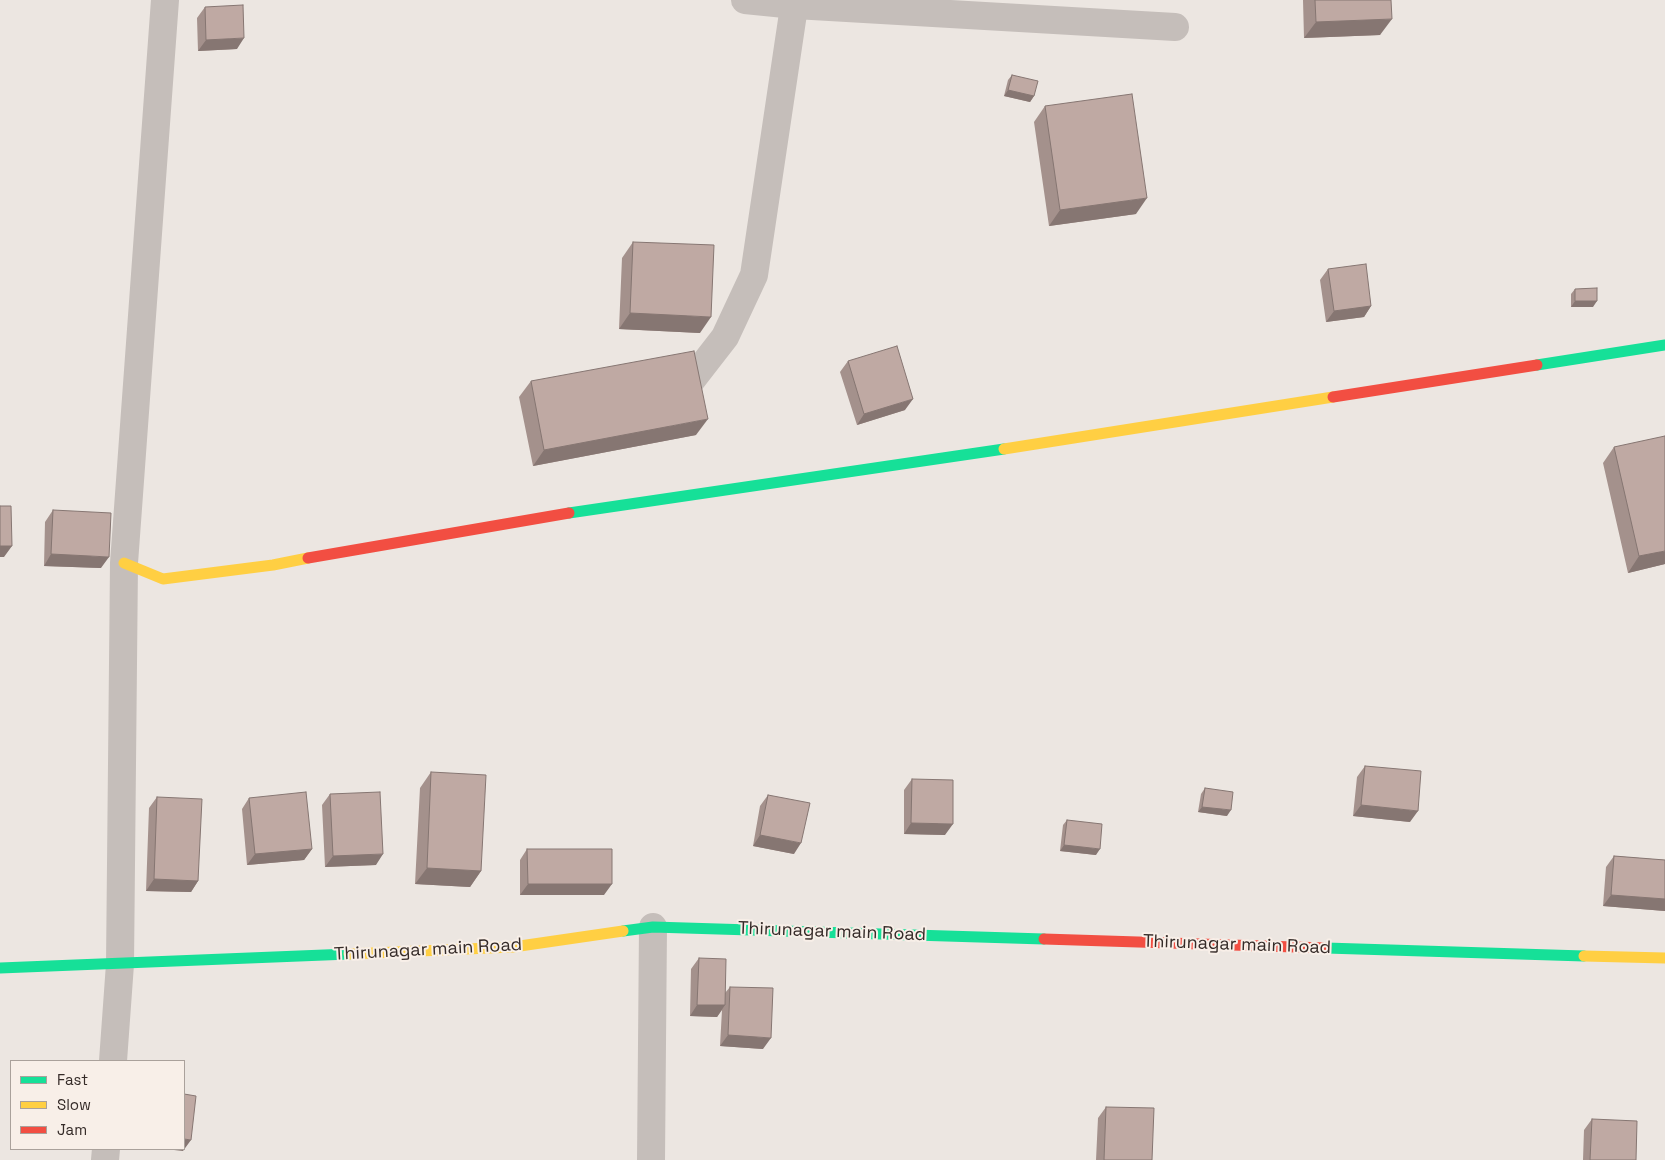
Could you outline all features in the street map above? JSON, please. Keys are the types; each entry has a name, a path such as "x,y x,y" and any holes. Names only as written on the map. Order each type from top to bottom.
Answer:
{"street":[{"path":"113,1060 120,964 124,563 164,0"},
{"path":"745,0 1175,27"},
{"path":"687,386 726,337 754,275 795,3"},
{"path":"124,563 163,579 273,565 559,515 1109,433 1665,345"},
{"path":"652,927 652,1160"},
{"name":"Thirunagar main Road","path":"0,968 513,947 652,927 1665,958"}],"building":[{"path":"1315,0 1391,0 1392,19 1316,22"},
{"path":"243,5 244,38 206,40 205,7"},
{"path":"1012,75 1038,81 1034,96 1008,90"},
{"path":"1132,94 1147,198 1060,210 1045,106"},
{"path":"633,242 714,245 711,317 630,313"},
{"path":"1366,264 1371,306 1334,311 1328,269"},
{"path":"1597,288 1597,301 1575,301 1575,289"},
{"path":"897,346 913,399 864,414 848,361"},
{"path":"694,351 708,419 544,450 531,381"},
{"path":"1665,436 1665,551 1639,556 1614,447"},
{"path":"0,506 11,506 12,546 0,546"},
{"path":"53,510 111,513 109,557 51,554"},
{"path":"1365,766 1421,771 1418,811 1361,805"},
{"path":"431,772 486,775 481,871 427,868"},
{"path":"912,779 953,780 953,824 911,823"},
{"path":"1205,788 1233,792 1231,810 1202,807"},
{"path":"306,792 312,849 255,854 249,798"},
{"path":"380,792 383,854 333,856 330,794"},
{"path":"768,795 810,803 801,843 760,835"},
{"path":"157,797 202,799 198,881 154,879"},
{"path":"1067,820 1102,824 1100,849 1064,845"},
{"path":"527,849 612,849 612,884 528,884"},
{"path":"1614,856 1665,860 1665,899 1611,895"},
{"path":"699,958 726,959 725,1005 697,1005"},
{"path":"730,987 773,988 771,1038 728,1035"},
{"path":"185,1094 196,1096 191,1140 185,1139"},
{"path":"1106,1107 1154,1108 1152,1160 1104,1160"},
{"path":"1592,1119 1637,1121 1636,1160 1590,1160"}],"traffic: fast":[{"path":"1537,365 1665,345"},
{"path":"569,513 1004,449"},
{"path":"623,931 653,927 1044,939"},
{"path":"1326,948 1584,956"},
{"path":"0,968 349,954"}],"traffic: slow":[{"path":"1004,449 1333,397"},
{"path":"124,563 163,579 273,565 308,558"},
{"path":"349,954 513,947 623,931"},
{"path":"1584,956 1665,958"}],"traffic: jam":[{"path":"1333,397 1537,365"},
{"path":"308,558 569,513"},
{"path":"1044,939 1326,948"}]}
